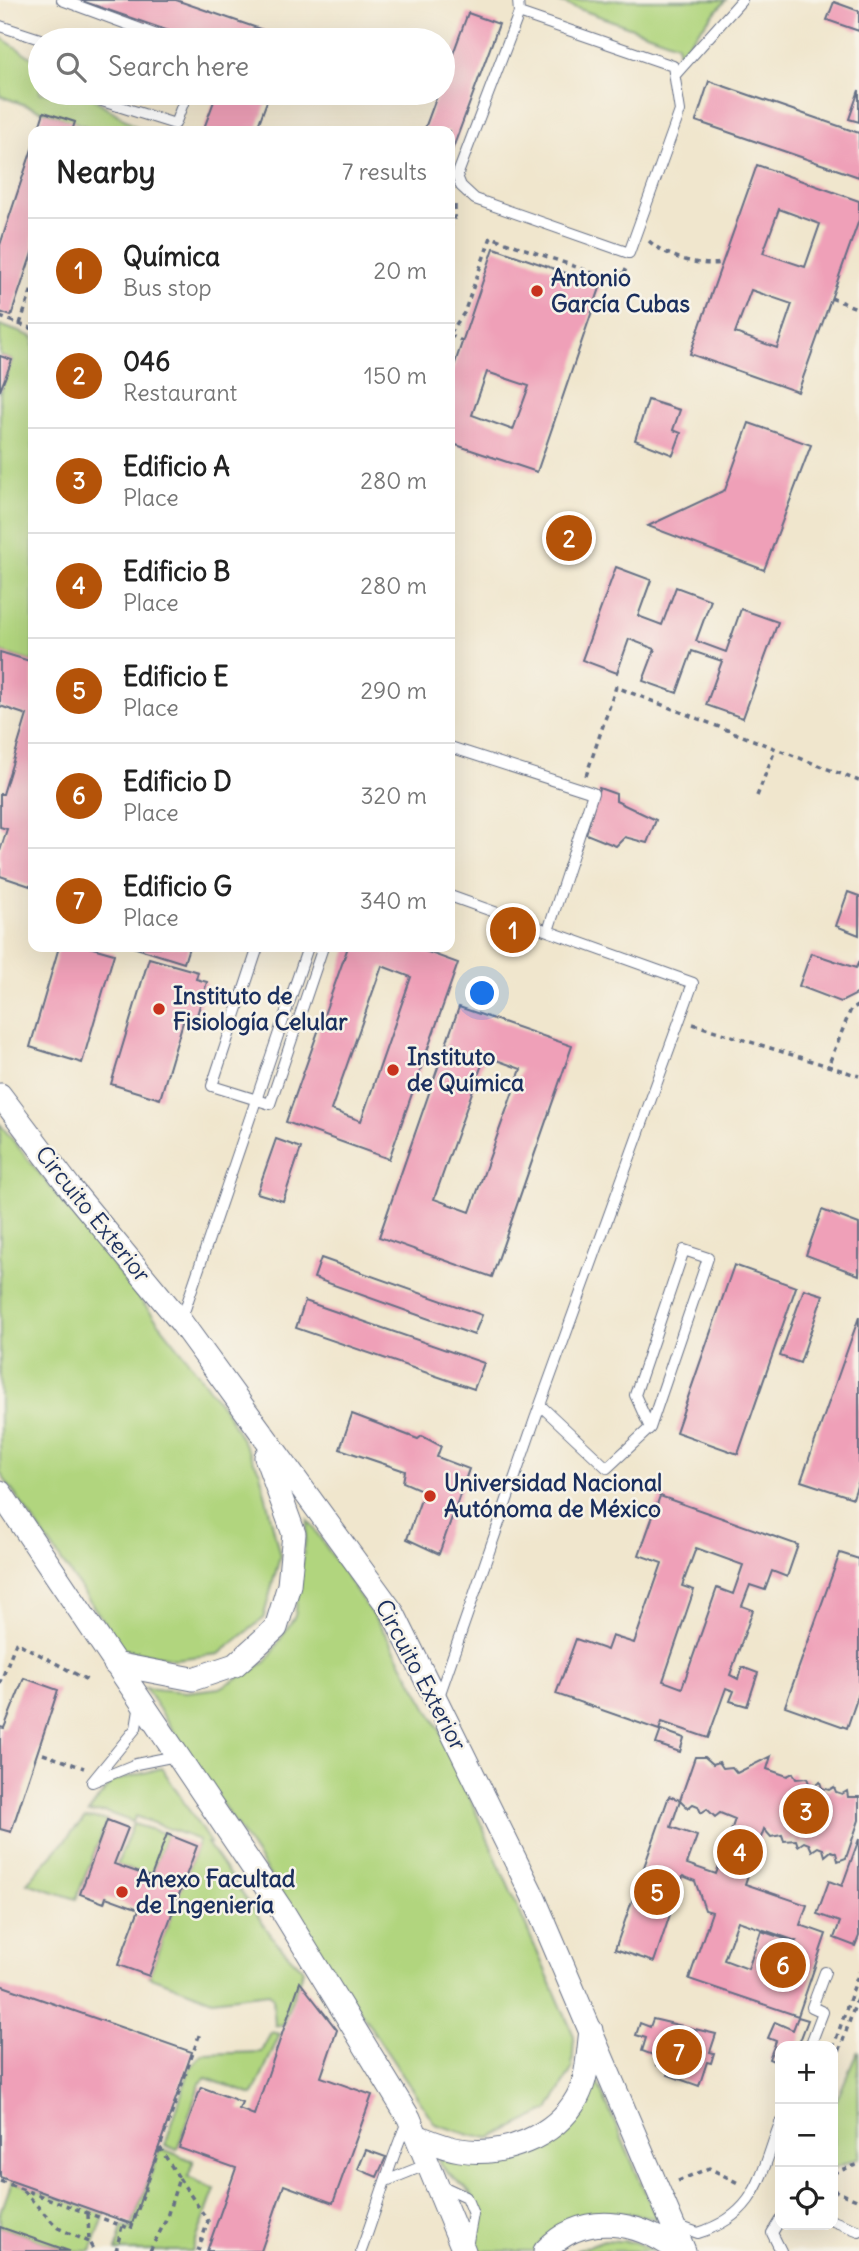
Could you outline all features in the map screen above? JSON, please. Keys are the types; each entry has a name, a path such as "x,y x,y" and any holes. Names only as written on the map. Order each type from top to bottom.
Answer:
{"street":[{"name":"Circuito Exterior","path":"0,1095 71,1189 181,1322 393,1613 533,1896 684,2251"},
{"path":"116,1664 193,1679 235,1665 276,1628 289,1585 294,1534 276,1478 241,1406"},
{"path":"0,1492 285,1915 414,2128 465,2251"},
{"path":"414,2128 458,2150 487,2152 514,2146 543,2132 562,2118 577,2098 585,2076 591,2029"},
{"path":"545,2251 574,2230 596,2223 640,2229 654,2234 678,2251"}],"lane":[{"path":"62,0 138,28"},
{"path":"675,75 742,0"},
{"path":"519,6 673,66 680,111 629,253 475,198 461,186 457,176 519,6"},
{"path":"0,26 28,35"},
{"path":"115,105 175,124 182,105"},
{"path":"455,749 593,793 548,931"},
{"path":"438,1700 540,1405 693,983 455,898"},
{"path":"256,952 212,1086 270,1104 321,952"},
{"path":"181,1322 306,952"},
{"path":"540,1405 607,1468 650,1428 708,1258 684,1251 635,1395 650,1428"},
{"path":"140,1699 136,1728 92,1782 136,1764 176,1756"},
{"path":"812,2041 823,2011 812,2007 825,1972"},
{"path":"361,2251 386,2181 389,2162 414,2128"},
{"path":"672,2224 698,2233 723,2223 746,2207 768,2162 775,2139"},
{"path":"386,2181 433,2174"},
{"path":"838,2223 859,2231"},
{"path":"775,2228 772,2233 781,2251"}],"path":[{"path":"455,326 464,313 491,237"},
{"path":"656,248 706,266 722,263"},
{"path":"831,299 859,309"},
{"path":"20,324 28,301"},
{"path":"0,317 28,327"},
{"path":"455,337 462,341"},
{"path":"581,789 616,687 859,781"},
{"path":"757,796 775,750"},
{"path":"828,1066 851,1009 859,1004"},
{"path":"680,1019 859,1076"},
{"path":"0,1684 16,1642 87,1681"},
{"path":"43,1754 98,1773"},
{"path":"835,2041 859,1972"},
{"path":"838,2055 859,1993"},
{"path":"0,2181 131,2229 200,2033"},
{"path":"160,2148 208,2221 198,2251"},
{"path":"838,2171 859,2164"},
{"path":"676,2182 709,2168 749,2188"},
{"path":"150,2251 166,2220 178,2178"},
{"path":"21,2188 58,2228 89,2242"},
{"path":"838,2192 859,2201"},
{"path":"88,2214 89,2242 94,2251"},
{"path":"116,2251 122,2227"}],"green space":[{"path":"554,0 726,0 679,53 677,44"},
{"path":"0,37 28,55 28,105 103,105 134,126 85,126 0,96"},
{"path":"0,325 28,335 28,660 0,652 0,392 12,360 0,356"},
{"path":"0,1124 183,1353 227,1413 260,1472 280,1556 263,1619 219,1654 175,1659 123,1649 0,1473"},
{"path":"308,1520 386,1635 441,1732 574,2036 572,2069 549,2110 491,2138 473,2136 435,2124 145,1688 186,1692 220,1688 266,1662 295,1616"},
{"path":"162,1768 210,1843 207,1843 276,1942 303,1970 282,2026 275,2025 273,1998 269,1993 212,2000 149,1976 199,1840 135,1816 133,1822 106,1812 88,1813 111,1782"},
{"path":"85,1818 107,1820 76,1899 27,1883"},
{"path":"133,1824 167,1834 151,1877 117,1865"},
{"path":"271,2032 280,2034 253,2095 206,2078 200,2083 177,2150 165,2145 190,2068 203,2054 261,2052"},
{"path":"858,2050 859,2158 838,2166 838,2104 838,2097"},
{"path":"597,2082 657,2219 621,2213 589,2214 560,2226 533,2251 475,2251 477,2215 474,2201 467,2190 444,2170 438,2158 481,2167 504,2161 562,2132 577,2118"},
{"path":"160,2148 194,2161 188,2177 215,2189 192,2251 116,2251 122,2226 131,2229"},
{"path":"12,2181 105,2214 91,2251 70,2251 0,2227 0,2215"},
{"path":"604,2240 634,2242 655,2251 575,2251"}],"building":[{"path":"79,0 176,0 257,28 160,28"},
{"path":"834,2 859,11 859,31 827,20"},
{"path":"468,13 499,24 455,143 455,126 426,126 434,105 455,105 455,48"},
{"path":"709,81 859,133 859,177 696,121"},
{"path":"859,90 859,122 849,119"},
{"path":"213,105 266,105 258,126 205,126"},
{"path":"44,112 75,122 74,126 40,126"},
{"path":"28,161 28,265 11,316 0,312 0,245"},
{"path":"757,165 859,201 859,220 798,392 690,354","holes":["779,209 820,224 805,267 763,253","751,290 792,304 777,348 735,333"]},
{"path":"494,248 601,285 537,472 455,445 455,363","holes":["487,372 529,386 513,430 472,415"]},
{"path":"0,356 12,360 0,391"},
{"path":"648,400 680,410 673,430 681,433 673,455 635,440"},
{"path":"749,423 811,445 764,570 648,526 725,490"},
{"path":"616,567 651,580 638,616 662,625 676,587 711,600 696,641 726,652 741,609 778,622 743,718 706,705 722,661 692,651 677,693 643,681 655,649 629,639 617,673 582,660"},
{"path":"0,652 28,660 28,885 0,876 0,851 7,829 0,827 0,794 3,794 27,715 0,706"},
{"path":"599,788 616,794 616,801 656,820 647,843 625,837 616,846 586,834"},
{"path":"848,892 859,896 859,935 836,926"},
{"name":"Instituto de Fisiología Celular","path":"58,952 114,954 82,1063 30,1047"},
{"path":"149,952 187,952 184,963"},
{"name":"Instituto de Química","path":"346,952 428,952 458,963 389,1159 286,1122","holes":["382,966 411,977 361,1121 331,1110"]},
{"path":"811,953 856,968 859,961 859,993 841,1002 799,986"},
{"name":"Instituto de Fisiología Celular","path":"149,958 198,972 196,979 207,982 194,1025 183,1022 160,1099 111,1084"},
{"name":"Instituto de Química","path":"459,1007 572,1046 492,1277 379,1237","holes":["485,1056 521,1069 470,1212 434,1199"]},
{"path":"276,1139 301,1148 283,1201 257,1193"},
{"path":"822,1210 859,1224 859,1275 806,1255"},
{"path":"321,1258 482,1315 474,1335 314,1278"},
{"path":"734,1265 796,1287 738,1454 676,1432"},
{"path":"804,1289 823,1295 800,1363 780,1356"},
{"path":"305,1301 484,1363 474,1389 296,1328"},
{"path":"859,1317 859,1480 853,1498 801,1481"},
{"path":"352,1414 418,1439 422,1436 441,1446 437,1457 469,1469 439,1554 407,1539 424,1491 403,1482 405,1471 340,1449"},
{"path":"660,1496 798,1545 787,1577 772,1571 765,1590 750,1585 742,1606 753,1610 730,1675 738,1679 742,1667 758,1673 747,1706 730,1701 734,1691 726,1688 708,1738 662,1722 659,1730 556,1694 576,1639 607,1650 612,1636 634,1643 662,1563 639,1555","holes":["696,1548 743,1565 733,1594 717,1588 682,1688 663,1681 694,1590 682,1586"]},
{"path":"840,1553 859,1559 859,1693 847,1728 785,1706"},
{"path":"24,1678 58,1690 11,1832 0,1829 0,1727 4,1728"},
{"path":"661,1730 684,1738 680,1752 656,1744"},
{"path":"771,1756 767,1769 787,1776 793,1773 796,1779 807,1778 809,1783 815,1785 820,1782 822,1788 829,1790 834,1787 836,1792 842,1794 847,1791 848,1797 859,1797 859,1820 846,1858 838,1861 836,1853 831,1851 825,1856 823,1849 818,1847 812,1851 809,1844 804,1842 798,1846 796,1840 784,1841 782,1835 771,1837 764,1829 745,1884 807,1905 800,1925 826,1934 798,2016 689,1979 712,1912 705,1910 695,1881 683,1876 654,1962 615,1949 669,1796 680,1800 695,1757 705,1757 713,1764 719,1762 723,1768 732,1767 737,1773","holes":["680,1800 688,1808 693,1804 698,1806 701,1813 707,1809 715,1817 720,1813 735,1819 716,1874 687,1864 697,1836 671,1827","738,1921 796,1941 761,1931 748,1969 724,1960"]},
{"path":"107,1820 128,1828 114,1864 151,1877 167,1834 197,1846 149,1976 118,1965 139,1909 106,1897 104,1903 80,1894"},
{"path":"859,1839 859,1936 855,1946 834,1938 840,1922 817,1914 829,1881 842,1886"},
{"path":"300,1982 337,2030 321,2077 372,2095 333,2203 284,2185 261,2251 207,2251 236,2168 179,2148 201,2087 242,2102 239,2109 254,2115"},
{"path":"0,1985 192,2052 132,2224 0,2177"},
{"path":"798,2017 808,2020 800,2041 776,2041 768,2038 775,2022 793,2030"},
{"path":"653,2019 716,2034 710,2052 714,2053 711,2063 707,2062 699,2086 668,2075 670,2069 656,2065 659,2057 642,2051 646,2038 636,2035 640,2023 650,2027"},
{"path":"775,2044 775,2062 769,2059"},
{"path":"366,2150 386,2157 377,2177 358,2169"},
{"path":"0,2227 69,2251 0,2251"}],"place":[{"name":"Antonio García Cubas","path":"537,291"},
{"name":"046","path":"569,538"},
{"name":"Química","path":"513,930"},
{"name":"Instituto de Fisiología Celular","path":"159,1009"},
{"name":"Instituto de Química","path":"393,1070"},
{"name":"Universidad Nacional Autónoma de México","path":"430,1496"},
{"name":"Edificio A","path":"806,1811"},
{"name":"Edificio B","path":"740,1852"},
{"name":"Anexo Facultad de Ingeniería","path":"122,1892"},
{"name":"Edificio E","path":"657,1892"},
{"name":"Edificio D","path":"783,1965"},
{"name":"Edificio G","path":"679,2052"}]}
